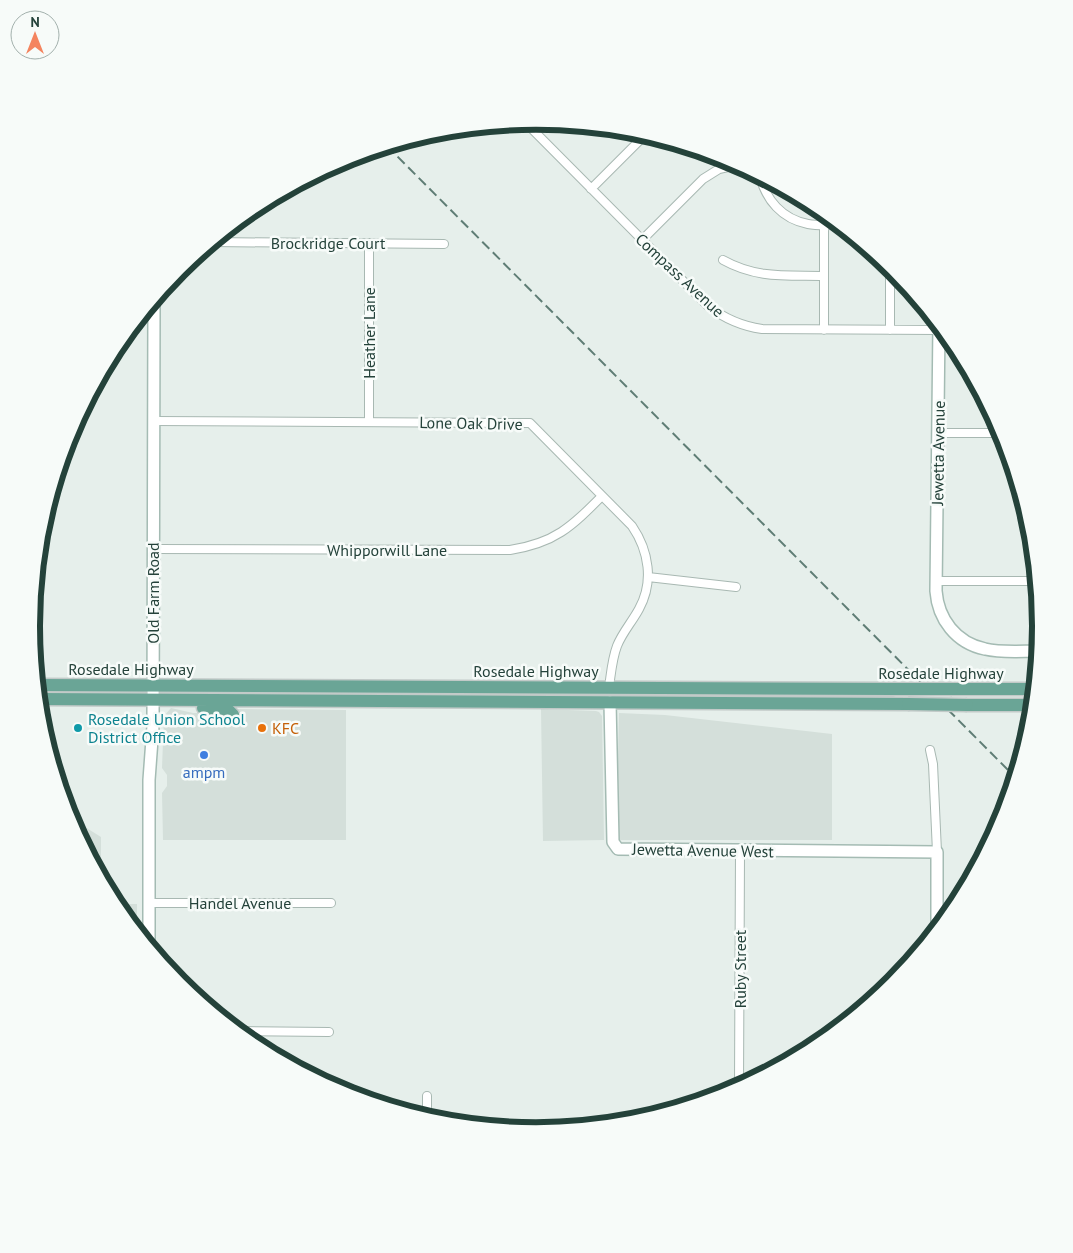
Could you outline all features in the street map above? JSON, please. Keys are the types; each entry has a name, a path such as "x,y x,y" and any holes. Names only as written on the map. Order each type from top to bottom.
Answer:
{"main road":[{"name":"Rosedale Highway","path":"43,685 1029,689"},
{"path":"293,700 303,694 317,692 378,692 398,686"},
{"path":"510,701 529,696 598,696 602,695 608,687"},
{"path":"610,702 616,694 738,694 772,689"},
{"name":"Rosedale Highway","path":"46,699 1026,705"},
{"path":"170,700 192,708 226,709 232,712 234,717"}],"street":[{"name":"Compass Avenue","path":"533,130 708,306 727,319 750,328 762,329 890,330 932,327"},
{"path":"592,189 639,141"},
{"path":"642,240 705,178 726,168"},
{"path":"762,184 773,204 788,217 808,224 828,225"},
{"path":"824,225 824,330"},
{"name":"Brockridge Court","path":"223,242 444,244"},
{"name":"Heather Lane","path":"369,243 369,422"},
{"path":"723,260 733,266 757,274 824,276"},
{"path":"890,277 890,330"},
{"name":"Old Farm Road","path":"149,936 150,780 153,726 154,310"},
{"name":"Jewetta Avenue","path":"939,337 936,581 937,599 941,615 951,630 965,642 976,647 997,651 1032,652"},
{"name":"Lone Oak Drive","path":"154,421 530,423 632,526 643,545 648,577 646,590 639,610 617,646 608,687"},
{"path":"938,433 994,433"},
{"name":"Whipporwill Lane","path":"154,549 510,550 524,548 555,537 577,521 602,496"},
{"path":"648,577 736,587"},
{"path":"936,581 1031,581"},
{"name":"Jewetta Avenue West","path":"610,702 613,842 618,849 937,852"},
{"path":"930,750 933,764 937,852 937,919"},
{"name":"Ruby Street","path":"739,1080 740,851"},
{"name":"Handel Avenue","path":"149,903 331,903"},
{"path":"251,1032 329,1032"},
{"path":"428,1096 428,1110"}],"shaded area":[{"path":"171,708 193,713 223,713 238,709 346,710 346,840 163,840 162,793 167,786 167,775 162,768 164,716"},
{"path":"541,709 596,711 602,716 604,840 543,841"},
{"path":"619,713 665,715 832,734 832,840 616,840"},
{"path":"82,825 101,837 101,864"},
{"path":"125,904 137,904 137,920"}],"railway":[{"path":"392,152 1011,773"}],"place":[{"name":"Rosedale Union School District Office","path":"78,728"},
{"name":"KFC","path":"262,728"},
{"name":"ampm","path":"204,755"}]}
